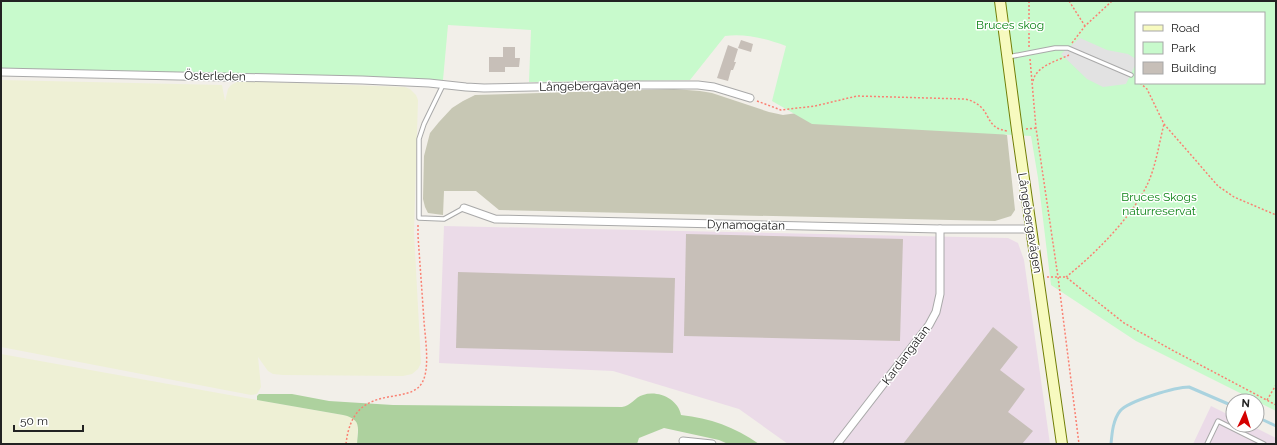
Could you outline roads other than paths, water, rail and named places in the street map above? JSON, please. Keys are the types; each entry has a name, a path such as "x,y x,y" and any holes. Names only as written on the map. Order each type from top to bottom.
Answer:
{"street":[{"name":"Långebergavägen","path":"1000,1 1062,444"},
{"name":"Österleden","path":"1,72 429,83"},
{"name":"Långebergavägen","path":"429,83 466,87 503,88 704,85 750,98"},
{"name":"Dynamogatan","path":"464,208 495,219 940,229 1031,229"},
{"name":"Kardangatan","path":"837,444 929,325 936,312 940,294 940,229"},
{"path":"682,441 712,444"}],"lane":[{"path":"1008,57 1055,48 1068,48 1131,75"},
{"path":"443,84 424,124 419,139 419,218 444,219 464,208"},
{"path":"1207,444 1218,421 1264,444"}],"waterway":[{"path":"1111,444 1114,422 1120,411 1132,403 1142,399 1174,389 1189,387 1225,403"},
{"path":"1265,421 1276,426"}],"park label":[{"name":"Bruces skog","path":"1010,25"},
{"name":"Bruces Skogs naturreservat","path":"1159,204"}]}
